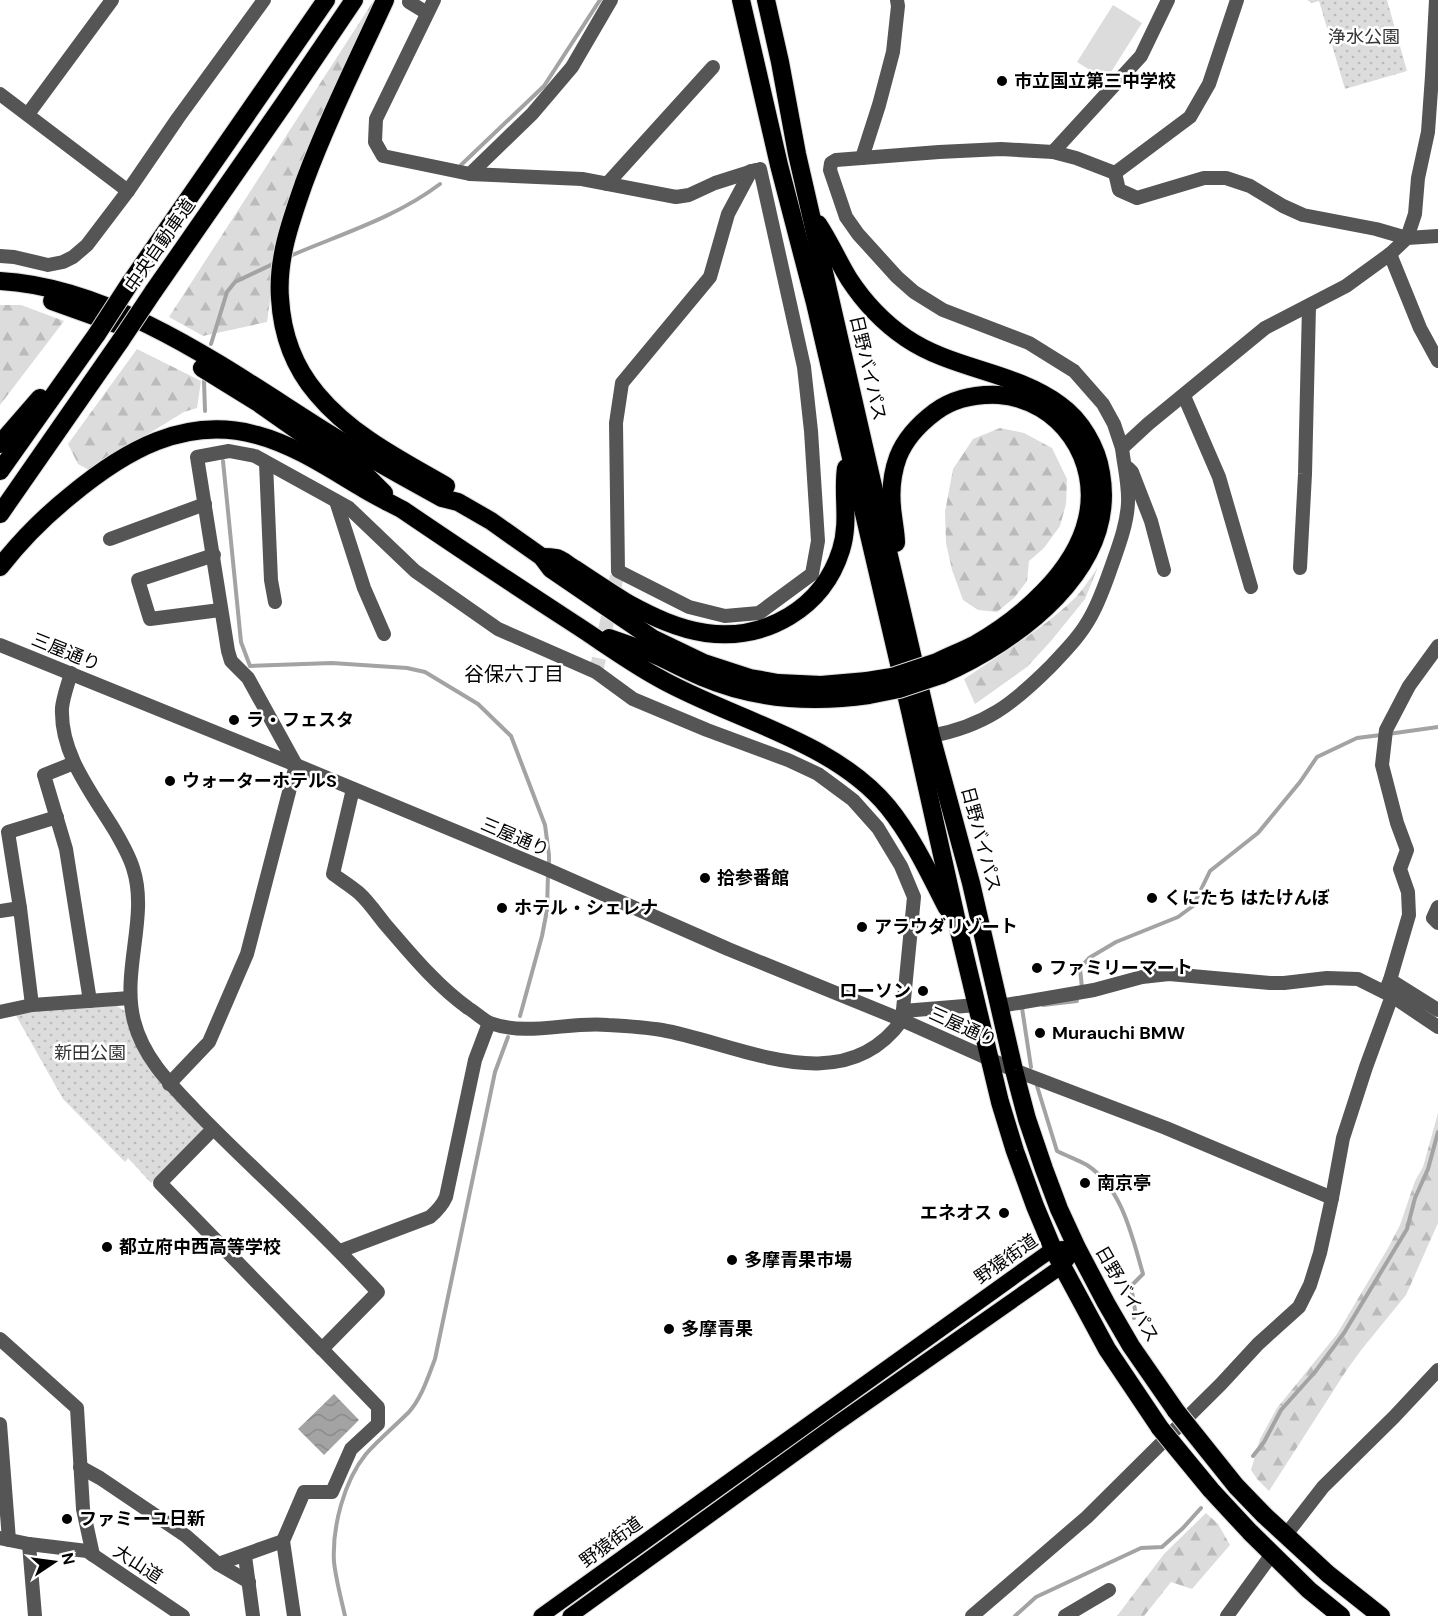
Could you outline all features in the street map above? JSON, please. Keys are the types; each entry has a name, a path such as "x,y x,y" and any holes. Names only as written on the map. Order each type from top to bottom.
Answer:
{"highway":[{"name":"中央自動車道","path":"0,471 326,0"},
{"name":"中央自動車道","path":"0,514 354,0"},
{"path":"385,0 330,119 293,214 280,272 283,326 289,346 306,380 318,395 339,416 378,446 447,487 458,502"},
{"name":"日野バイパス","path":"741,0 779,165 815,303 989,1058 1000,1102 1035,1206 1053,1249 1107,1349 1160,1428 1211,1490 1250,1532 1309,1590 1341,1616"},
{"name":"日野バイパス","path":"766,0 797,154 931,736 971,883 1014,1070 1044,1169 1077,1248 1106,1303 1131,1346 1176,1411 1236,1486 1264,1515 1328,1574 1381,1616"},
{"path":"811,212 831,243 849,278 889,325 924,349 954,362 1025,385 1061,406 1085,432 1100,466 1104,500 1097,535 1089,553 1068,584 1035,618 999,644 967,663 939,668"},
{"path":"0,280 85,298 174,338 355,450 442,498 458,502 491,521 542,557 551,569 652,638 704,663 763,681 868,688 908,686 1012,620 1048,586 1074,553 1088,519 1089,475 1071,434 1042,409 1006,396 971,397 949,403 934,413 916,429 898,455 893,472 891,504 896,540 890,562"},
{"path":"0,292 41,298 68,306 115,323 174,351 257,402 367,476 403,510"},
{"path":"0,444 97,334"},
{"path":"0,567 42,519 95,475 147,444 160,439 210,429 239,431 274,440 315,460 362,489 403,510 655,676 709,704 818,751 836,762 866,785 886,806 908,835 959,931"},
{"path":"542,557 557,558 630,604 660,620 690,630 734,634 765,628 789,618 803,607 817,594 833,570 844,536 846,506 844,480 849,450"},
{"path":"585,631 658,656 701,677 751,692 790,698 820,699 844,698 868,688"}],"main road":[{"name":"野猿街道","path":"541,1616 1053,1249 1077,1248"},
{"name":"野猿街道","path":"570,1616 832,1427 1062,1266 1077,1248"}],"street":[{"path":"28,114 112,0"},
{"path":"0,256 14,256 48,265 73,257 87,245 264,0"},
{"path":"434,0 376,119 375,142 383,156 470,174 582,179 676,197 689,195 715,183 756,170 779,165"},
{"path":"470,174 532,114 572,67 611,0"},
{"path":"862,158 893,52 897,0"},
{"path":"1053,152 1141,56 1168,0"},
{"path":"1115,173 1190,117 1209,84 1237,0"},
{"path":"1122,448 1265,328 1346,286 1390,254 1407,238 1415,214 1418,178 1428,132 1436,0"},
{"path":"408,2 427,14"},
{"path":"607,184 713,67"},
{"path":"0,94 128,191"},
{"path":"931,736 975,724 1028,689 1070,646 1095,609 1119,543 1128,502 1122,448 1114,424 1103,404 1074,371 1029,343 942,310 914,292 882,262 846,217 830,170 831,162 1001,149 1053,152 1115,173"},
{"path":"756,170 804,367 811,431 818,541 812,574 759,613 725,616 689,607 618,571 616,423 622,383 710,277 728,214 756,170"},
{"path":"1115,173 1119,190 1137,198 1203,178 1226,178 1250,186 1303,215 1376,229 1407,238 1438,236"},
{"path":"1390,254 1420,328 1438,361"},
{"path":"1300,568 1309,306"},
{"path":"1184,396 1218,477 1251,587"},
{"path":"169,1083 210,1042 247,954 296,765 248,678 231,661 228,651 197,457 229,451 255,456 349,508 415,571 498,629 596,672 633,699 818,774 853,800 878,828 901,867 914,897 902,1015 892,1034 877,1046 855,1058 802,1064 773,1059 662,1030 604,1024 522,1029 489,1023 454,998 411,954 359,893 333,874 353,789"},
{"path":"266,463 271,580 275,602"},
{"path":"1124,464 1132,472 1136,482 1164,570"},
{"path":"336,501 364,588 384,634"},
{"path":"110,538 206,504"},
{"path":"214,555 138,580 150,619 220,610"},
{"name":"三屋通り","path":"0,645 544,868 728,949 902,1015 1014,1070 1166,1128 1332,1198"},
{"path":"972,1616 1087,1517 1221,1384 1258,1344 1299,1307 1310,1285 1320,1253 1332,1198 1342,1138 1366,1066 1409,915 1408,892 1400,869 1407,850 1397,823 1382,765 1386,730 1409,686 1438,646"},
{"path":"71,673 62,705 65,742 74,763 125,849 133,868 137,887 138,904 129,981 134,1020 141,1042 169,1083 213,1129 340,1251 378,1292 322,1349"},
{"path":"74,763 44,775 66,849 90,1001"},
{"path":"32,1005 8,832 57,817"},
{"path":"1438,907 1433,918 1438,923"},
{"path":"0,911 20,908"},
{"path":"1000,1006 1094,990 1142,977 1169,975 1270,983 1327,978 1359,979 1438,1010"},
{"path":"1389,989 1438,1027"},
{"path":"0,1012 32,1005 130,998"},
{"path":"902,1015 977,1005"},
{"path":"340,1251 430,1217 443,1203 475,1060 489,1023"},
{"path":"213,1129 160,1183 378,1407 378,1424 351,1449 332,1492 304,1492 284,1541 294,1616"},
{"path":"0,1339 77,1408 83,1509 93,1556"},
{"path":"1286,1536 1323,1487 1438,1370"},
{"path":"0,1424 4,1539"},
{"path":"80,1467 186,1536 218,1564 249,1582"},
{"name":"大山道","path":"4,1539 87,1551 183,1616"},
{"path":"218,1564 284,1541"},
{"path":"29,1544 35,1616"},
{"path":"1227,1616 1272,1554"},
{"path":"245,1556 253,1616"},
{"path":"1065,1616 1108,1590"}],"green space":[{"path":"374,0 379,0 276,256 267,322 203,336 169,317"},
{"name":"浄水公園","path":"1307,0 1387,0 1407,71 1345,89 1319,1 1312,3"},
{"path":"1113,5 1142,23 1106,80 1077,62"},
{"path":"0,305 21,305 64,321 0,405"},
{"path":"137,349 201,381 197,408 184,412 89,470 78,464 68,444"},
{"path":"1000,428 1024,433 1052,448 1067,479 1066,504 1060,526 1044,548 1029,561 1027,581 1014,598 997,612 978,610 963,600 952,570 946,543 945,512 953,469 973,439"},
{"path":"1098,567 1085,599 1051,641 1027,667 975,704 964,679 1050,620 1079,594"},
{"name":"新田公園","path":"115,1005 125,1011 132,1035 203,1121 203,1131 151,1183 128,1158 125,1162 63,1099 14,1012"},
{"path":"1438,1113 1438,1223 1406,1295 1346,1371 1269,1491 1251,1470 1260,1439 1277,1408 1337,1334 1388,1248 1400,1225 1415,1181 1423,1167"},
{"path":"1206,1513 1218,1524 1230,1545 1192,1589 1171,1582 1144,1616 1117,1616 1164,1554"}],"water":[{"path":"334,1394 359,1420 324,1455 298,1429"}],"waterway":[{"path":"461,165 544,86 600,0"},
{"path":"290,256 405,207 440,184"},
{"path":"211,344 227,292 235,282 275,263"},
{"path":"204,381 205,411"},
{"path":"223,461 241,642 250,666 332,663 407,668 425,672 478,704 511,736 545,825 549,866"},
{"path":"1388,734 1438,727"},
{"path":"1082,988 1080,968 1089,958 1116,942 1178,917 1193,906 1210,871 1258,833 1300,782 1317,757 1357,738 1381,735"},
{"path":"520,1016 542,936 547,910 548,873"},
{"path":"1043,1005 1077,1001"},
{"path":"1023,1008 1031,1067"},
{"path":"345,1616 334,1562 335,1534 341,1505 351,1477 366,1454 409,1412 418,1400 435,1359 495,1072 508,1037"},
{"path":"1037,1086 1057,1151 1087,1165 1099,1175 1109,1186 1124,1214 1143,1274 1131,1286 1134,1318"},
{"path":"1253,1456 1264,1442 1281,1410 1315,1372 1344,1333 1407,1229 1415,1198 1428,1169 1438,1132"},
{"path":"1015,1616 1036,1597 1141,1548 1162,1547 1201,1508"}],"tunnel":[{"path":"596,672 618,571"}],"place":[{"name":"市立国立第三中学校","path":"1002,81"},
{"name":"ラ・フェスタ","path":"234,720"},
{"name":"ウォーターホテルS","path":"170,781"},
{"name":"拾参番館","path":"705,878"},
{"name":"くにたち はたけんぼ","path":"1152,898"},
{"name":"ホテル・シェレナ","path":"502,908"},
{"name":"アラウダリゾート","path":"862,927"},
{"name":"ファミリーマート","path":"1037,968"},
{"name":"ローソン","path":"923,991"},
{"name":"Murauchi BMW","path":"1040,1033"},
{"name":"南京亭","path":"1085,1183"},
{"name":"エネオス","path":"1004,1213"},
{"name":"都立府中西高等学校","path":"107,1247"},
{"name":"多摩青果市場","path":"732,1260"},
{"name":"多摩青果","path":"669,1329"},
{"name":"ファミーユ日新","path":"67,1519"}],"district":[{"name":"谷保六丁目","path":"514,674"}]}
